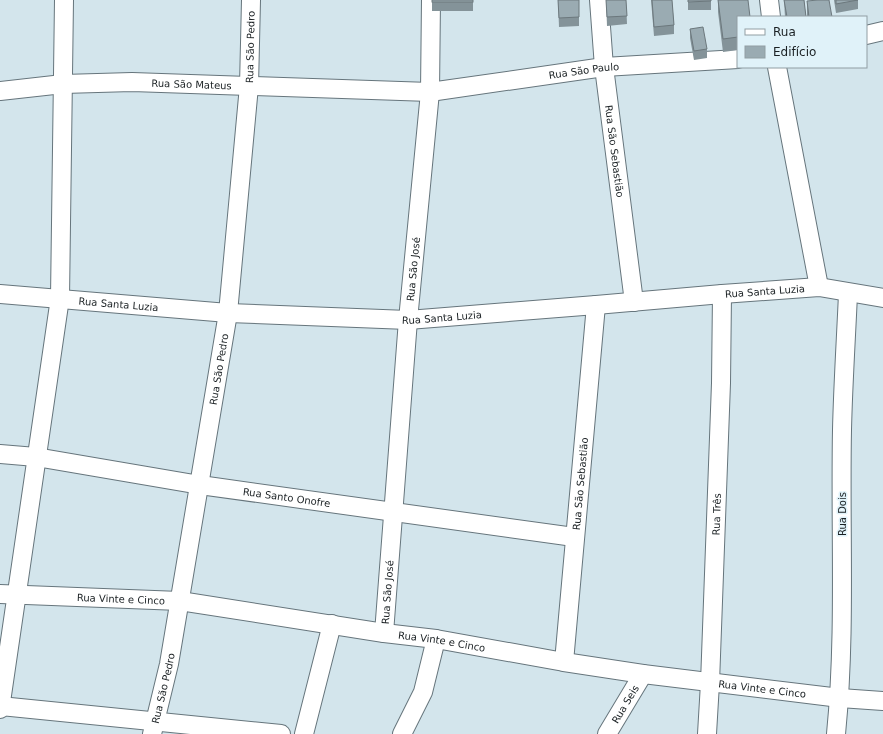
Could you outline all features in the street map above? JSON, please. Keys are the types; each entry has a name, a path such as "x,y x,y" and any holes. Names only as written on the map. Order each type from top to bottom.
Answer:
{"street":[{"path":"0,710 8,595 36,457 60,298 64,0"},
{"name":"Rua São Pedro","path":"154,728 169,664 228,313 249,86 251,0"},
{"name":"Rua São José","path":"384,634 408,320 430,92 431,0"},
{"name":"Rua São Sebastião","path":"599,0 604,67 634,302"},
{"path":"769,0 771,16"},
{"path":"867,35 883,31"},
{"name":"Rua São Paulo","path":"430,92 604,67 737,59"},
{"path":"777,68 819,287"},
{"name":"Rua São Mateus","path":"0,91 63,84 132,82 430,92"},
{"name":"Rua Santa Luzia","path":"0,294 228,313 408,320 819,287 848,294 883,298"},
{"name":"Rua Três","path":"707,734 722,383 722,294"},
{"name":"Rua Dois","path":"836,734 840,698 842,626 842,430 848,294"},
{"name":"Rua São Sebastião","path":"564,662 574,537 596,306"},
{"name":"Rua Santo Onofre","path":"0,454 36,457 200,485 574,537"},
{"name":"Rua Vinte e Cinco","path":"8,595 180,601 332,624 384,634 436,639 564,662 643,674 840,698 883,701"},
{"path":"304,734 332,624"},
{"path":"402,734 423,692 436,639"},
{"name":"Rua Seis","path":"607,734 643,674"},
{"path":"0,706 154,728 281,734"}],"building":[{"path":"432,0 473,0 473,2 432,2"},
{"path":"558,0 579,0 579,17 559,18"},
{"path":"606,0 626,0 627,16 607,17"},
{"path":"652,0 672,0 674,25 654,27"},
{"path":"688,0 711,0 711,1 688,2"},
{"path":"718,0 748,0 750,16 737,16 737,37 723,39"},
{"path":"784,0 804,0 806,16 787,16"},
{"path":"829,0 832,16 809,16 807,1"},
{"path":"836,0 858,0 836,4"},
{"path":"703,27 707,49 694,51 690,29"}]}
